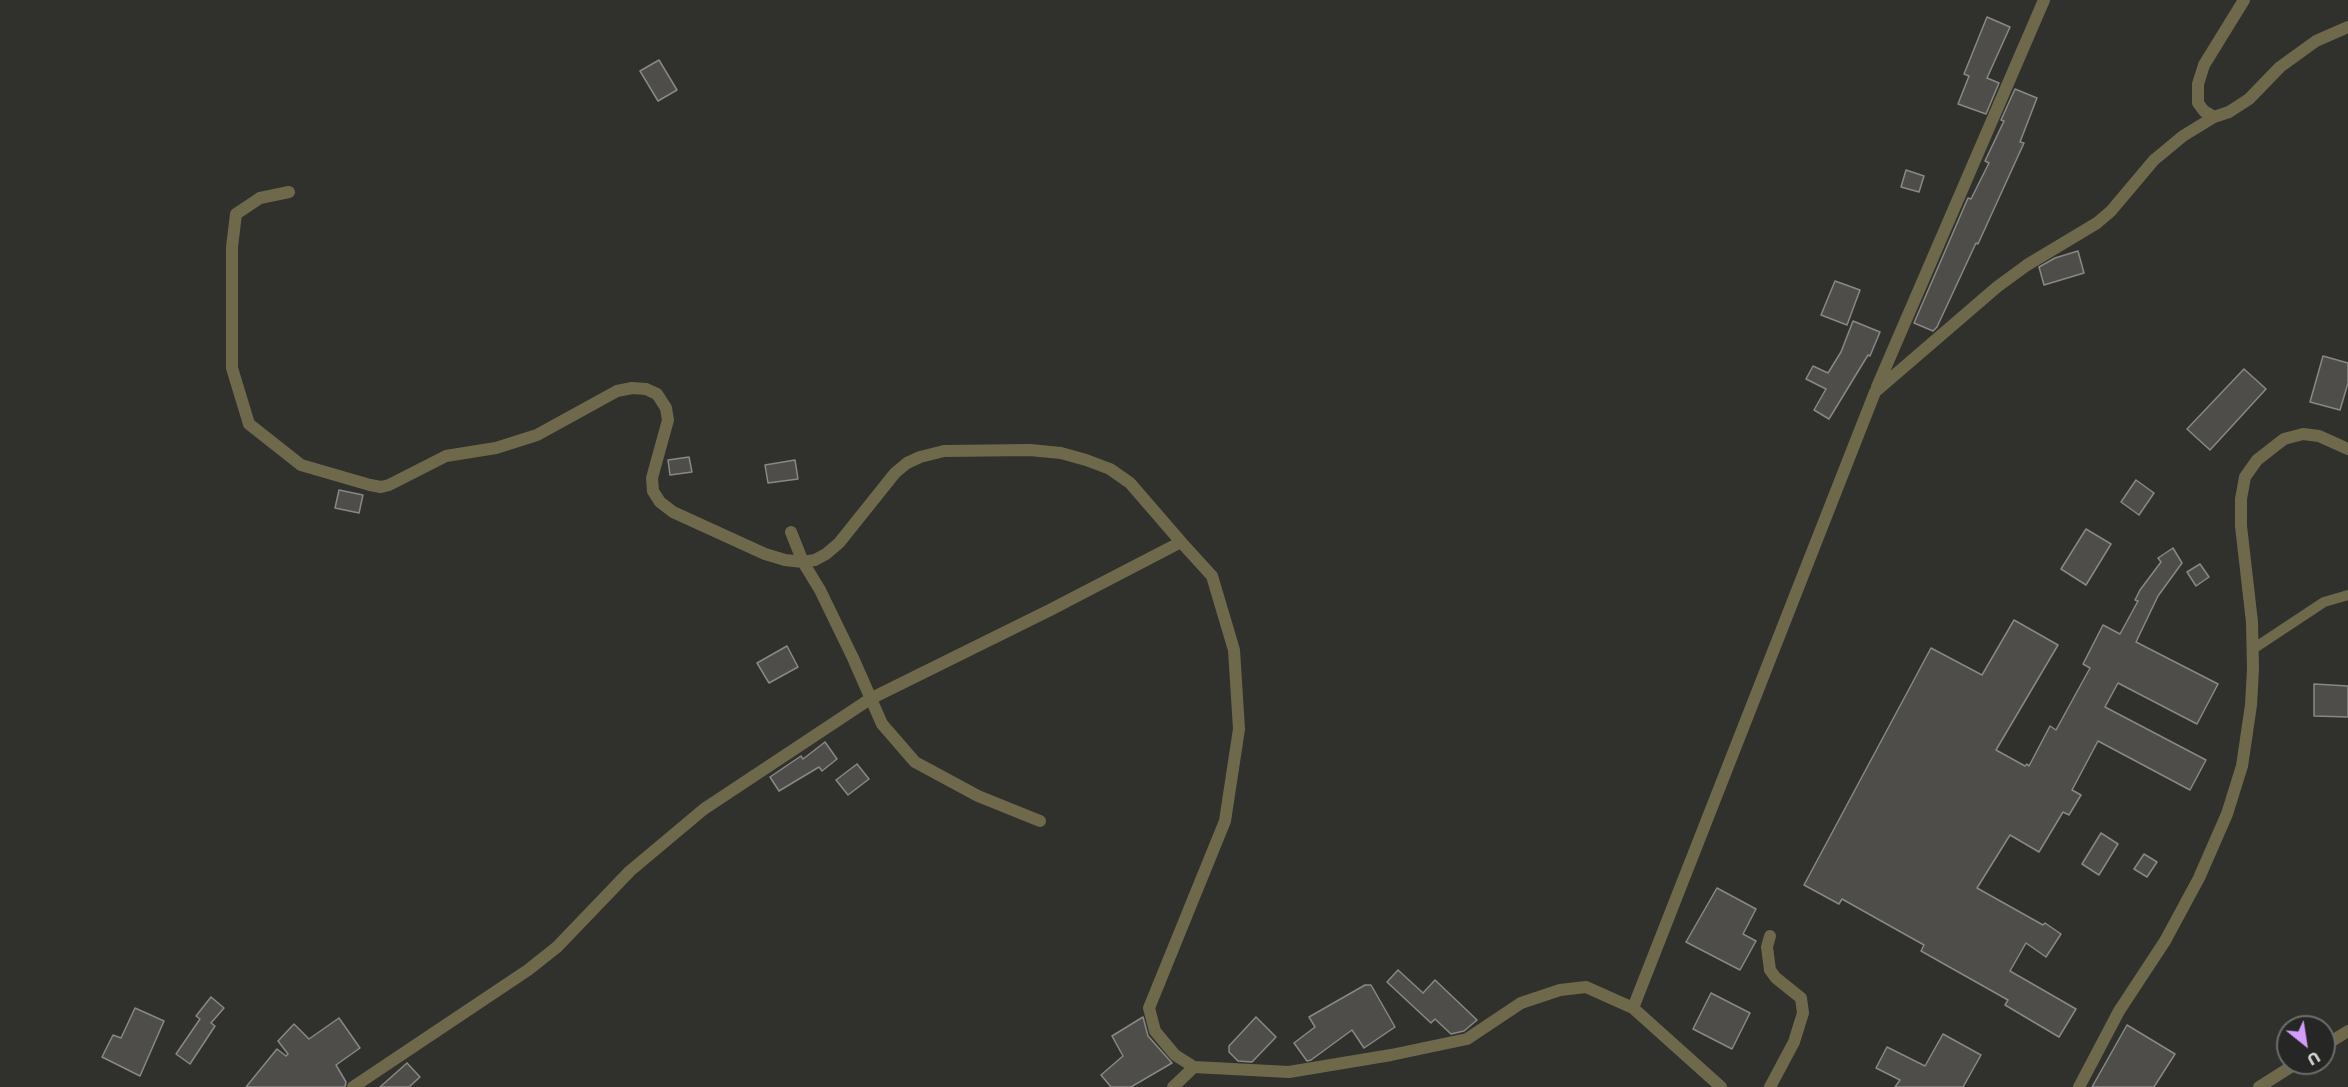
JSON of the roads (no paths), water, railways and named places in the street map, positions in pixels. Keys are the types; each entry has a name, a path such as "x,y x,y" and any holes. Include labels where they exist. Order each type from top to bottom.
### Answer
{"street":[{"path":"1633,1008 1875,392 2044,0"},
{"path":"2214,117 2204,111 2198,103 2198,84 2204,65 2244,0"},
{"path":"1875,392 1997,287 2027,265 2097,223 2111,211 2161,154 2183,136 2249,99 2280,67 2316,41 2348,27"},
{"path":"289,192 260,198 236,214 232,247 232,368 249,424 300,465 381,487 446,456 496,448 537,435 617,391 632,388 646,389 657,394 666,408 669,420 652,478 653,491 660,502 673,512 765,554 803,562 815,560 839,543 884,486 907,463 944,451 1030,450 1061,453 1110,470 1130,483 1212,576 1234,650 1239,729 1225,821 1149,1008 1155,1031 1175,1055 1194,1067 1289,1072 1402,1053 1467,1039 1521,1003 1560,990 1586,987 1633,1008 1721,1087"},
{"path":"2079,1087 2119,1011 2165,941 2199,878 2227,814 2241,766 2250,715 2253,649 2253,622 2243,559 2241,526 2241,499 2245,477 2256,459 2284,439 2303,434 2319,436 2348,449"},
{"path":"791,532 803,562 820,590 882,724 915,762 978,796 1040,821"},
{"path":"353,1087 528,970 557,947 630,871 704,809 870,699 1181,542"},
{"path":"1770,936 1767,947 1770,970 1776,978 1801,998 1803,1012 1794,1042 1770,1087"},
{"path":"1173,1087 1194,1067"},
{"path":"2259,1087 2278,1075"}],"lane":[{"path":"2253,649 2324,602 2348,595"}]}
